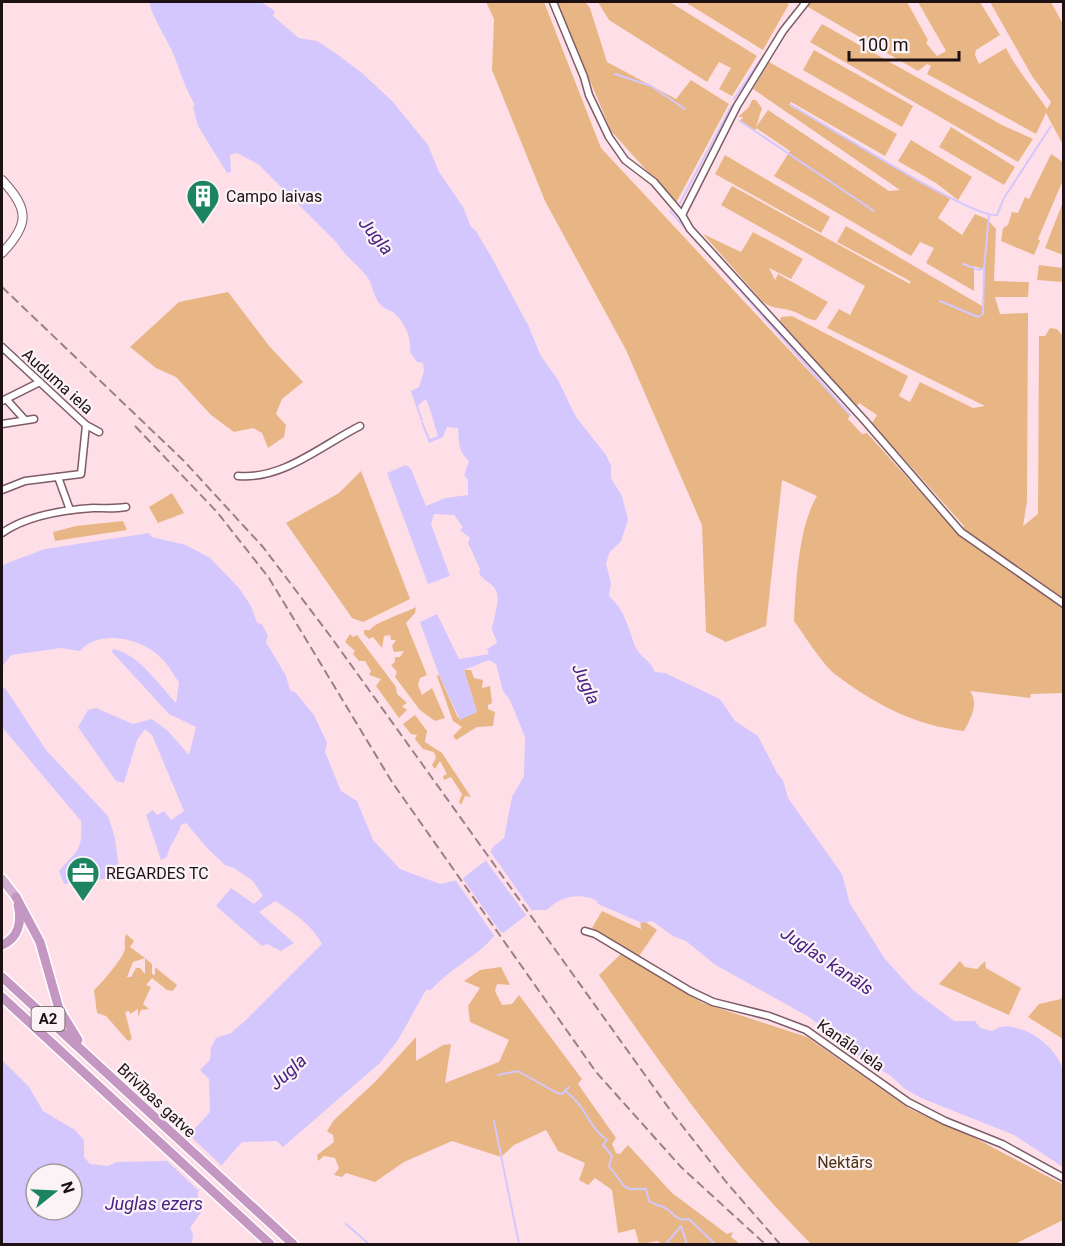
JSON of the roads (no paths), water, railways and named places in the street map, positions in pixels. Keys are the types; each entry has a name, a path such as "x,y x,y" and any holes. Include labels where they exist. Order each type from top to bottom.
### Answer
{"highway":[{"path":"2,945 15,934 20,925 16,897"},
{"path":"16,897 40,942 59,1009 72,1033 95,1060"},
{"name":"Brīvības gatve","path":"2,977 95,1060 293,1245"},
{"name":"Brīvības gatve","path":"2,997 169,1149 270,1245"},
{"path":"2,1004 22,1016"}],"main road":[{"path":"2,879 16,897"}],"street":[{"path":"552,2 584,76 593,105 609,137 625,160 654,182 682,214 690,229 865,421 961,532 1064,604"},
{"path":"682,214 737,106 783,31 806,2"},
{"path":"2,180 20,203 24,214 20,230 2,253"},
{"name":"Auduma iela","path":"2,347 86,425 99,432"},
{"path":"25,420 4,400 40,382"},
{"path":"2,424 34,419"},
{"path":"2,490 25,481 81,474 86,425"},
{"path":"238,476 248,477 291,465 360,426"},
{"path":"57,477 70,510"},
{"path":"3,531 22,522 70,510 126,507"},
{"name":"Kanāla iela","path":"585,931 595,934 690,992 713,1002 769,1016 806,1030 908,1102 945,1121 1002,1144 1064,1178"}],"water":[{"path":"149,2 261,2 275,11 273,16 299,38 317,41 362,73 393,102 428,145 439,172 463,207 471,227 476,231 492,258 528,325 541,356 558,380 576,417 606,455 611,466 611,478 622,496 628,520 621,541 609,553 606,564 611,583 609,596 622,613 637,650 655,672 665,673 720,699 735,721 758,736 783,780 788,798 842,874 850,904 885,959 913,990 954,1021 975,1021 980,1028 992,1031 1000,1027 1014,1027 1042,1041 1054,1053 1063,1072 1063,1167 1014,1135 921,1098 905,1089 891,1076 866,1062 809,1017 714,964 686,941 673,936 652,921 642,923 598,904 596,900 576,896 564,899 547,910 533,910 503,933 500,931 483,948 449,973 431,990 426,990 398,1040 380,1063 283,1147 277,1141 242,1142 198,1192 198,1201 204,1208 190,1228 193,1234 192,1244 2,1244 2,1060 29,1087 43,1111 75,1130 84,1140 84,1157 90,1164 108,1166 117,1162 165,1161 210,1112 209,1079 200,1070 210,1060 211,1047 216,1038 231,1033 246,1020 322,944 295,914 275,901 259,912 294,943 281,951 267,944 262,946 216,906 231,888 254,904 263,896 253,881 234,868 225,865 186,823 181,825 167,857 161,860 146,815 153,810 157,815 164,811 171,820 184,811 152,735 145,729 137,740 124,783 116,781 78,727 88,710 96,708 133,724 152,719 168,731 189,755 196,727 169,714 112,652 113,649 140,664 176,703 179,682 167,664 154,652 122,639 99,640 80,651 61,648 11,655 2,667 2,565 45,549 149,533 152,537 186,545 210,558 239,588 251,606 257,623 262,624 268,636 266,642 286,676 290,690 295,692 314,715 327,743 325,752 341,791 357,801 373,840 400,869 440,884 462,879 485,861 493,847 504,838 512,797 524,776 525,737 510,700 503,691 496,664 489,660 464,670 477,712 460,720 439,675 420,622 437,614 459,659 489,654 487,649 497,643 492,630 498,597 496,590 479,573 480,569 468,543 470,538 460,530 463,527 454,515 434,514 431,524 450,576 428,584 387,473 406,465 411,469 426,506 445,498 468,495 468,480 464,475 469,461 461,450 458,428 447,427 443,437 429,443 421,422 430,439 438,436 428,403 425,399 418,406 423,421 421,421 411,391 419,387 424,371 423,363 417,362 410,352 409,337 402,322 394,313 380,304 368,278 337,243 258,164 237,153 230,155 231,172 227,173 198,126 193,107 195,105"},
{"path":"5,688 46,750 108,816 115,838 119,869 112,878 64,884 59,871 80,845 81,821 2,727 2,689"}],"waterway":[{"path":"734,99 761,59"},
{"path":"615,74 651,86 685,109"},
{"path":"680,203 732,105"},
{"path":"791,105 929,187 982,212 997,215 1004,198 1051,126"},
{"path":"740,121 874,211"},
{"path":"670,211 850,415"},
{"path":"963,264 979,270 984,268 989,216"},
{"path":"940,301 978,317 983,314 984,268"},
{"path":"498,1075 518,1071 562,1094 569,1087"},
{"path":"565,1091 578,1103 595,1129 607,1140 603,1145 612,1156 609,1166 624,1186 630,1189 646,1189 649,1201 667,1209 677,1218 689,1219 715,1244"},
{"path":"494,1121 519,1244"},
{"path":"346,1224 369,1244"},
{"path":"666,1244 681,1226 687,1244"}],"railway":[{"path":"2,287 184,461 263,547 331,637 673,1114 727,1183 780,1244"},
{"path":"135,426 217,512 269,578 392,782 596,1072 681,1167 765,1244"}],"place":[{"name":"Campo laivas","path":"203,225"},
{"name":"REGARDES TC","path":"83,902"}],"water label":[{"name":"Jugla","path":"376,236"},
{"name":"Jugla","path":"586,684"},
{"name":"Juglas kanāls","path":"827,961"},
{"name":"Jugla","path":"288,1072"},
{"name":"Juglas ezers","path":"154,1204"}],"park label":[{"name":"Nektārs","path":"845,1162"}]}
